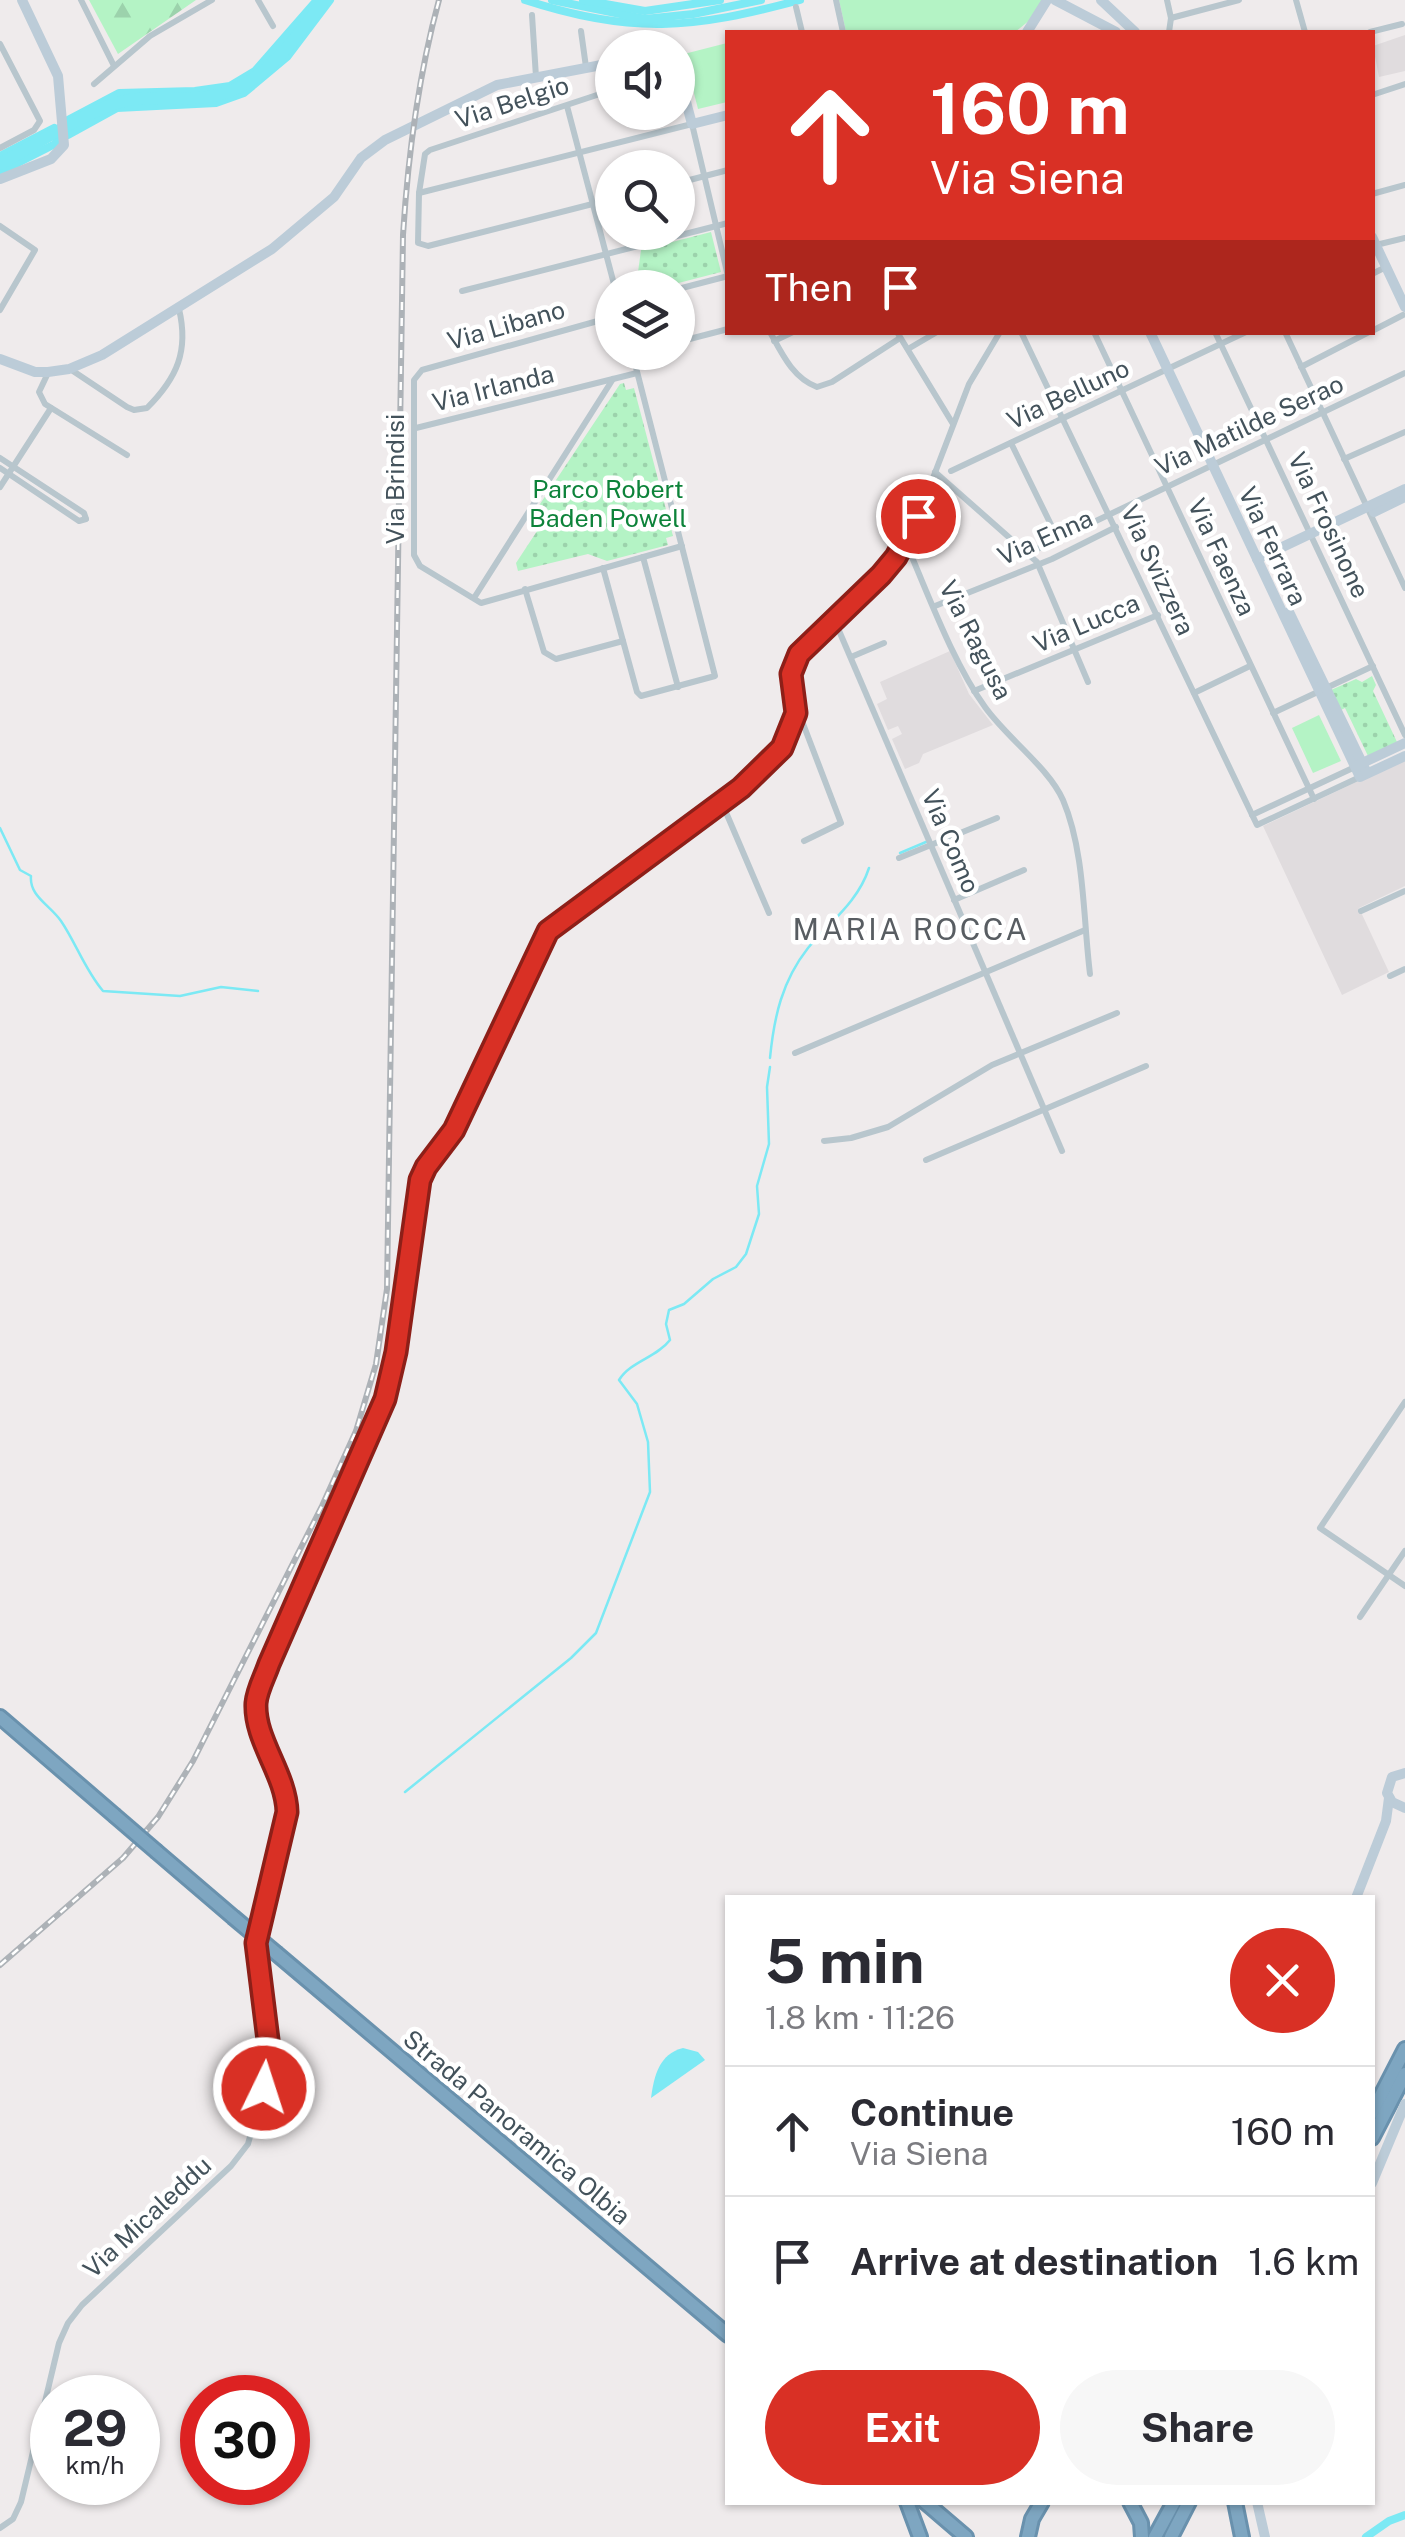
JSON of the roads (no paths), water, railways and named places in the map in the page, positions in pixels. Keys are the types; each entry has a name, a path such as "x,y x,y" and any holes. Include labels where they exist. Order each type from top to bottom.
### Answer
{"highway":[{"name":"Strada Panoramica Olbia","path":"0,1717 725,2331"},
{"path":"1375,2131 1405,2050"},
{"path":"1375,2097 1399,2074"},
{"path":"1375,2109 1399,2074"},
{"path":"908,2505 920,2537"},
{"path":"929,2505 966,2537"},
{"path":"1028,2537 1040,2505"},
{"path":"1132,2505 1141,2524 1142,2537"},
{"path":"1155,2537 1172,2505"},
{"path":"1172,2537 1188,2505"},
{"path":"1236,2505 1242,2537"}],"street":[{"path":"0,179 56,156 64,141 58,76 22,0"},
{"path":"81,0 114,66"},
{"path":"94,84 150,36 212,0"},
{"path":"258,0 273,26"},
{"path":"836,0 842,30"},
{"path":"1028,30 1051,0 1112,30"},
{"path":"1100,0 1133,30"},
{"path":"1167,0 1169,30"},
{"path":"1171,18 1240,0"},
{"path":"1296,0 1304,30"},
{"path":"796,8 802,30"},
{"path":"532,15 536,76"},
{"path":"1375,31 1402,24"},
{"path":"581,31 586,67"},
{"path":"0,44 40,121 34,130 0,148"},
{"path":"0,360 35,372 48,372 69,368 129,341 272,249 334,197 368,152 481,91 595,66"},
{"path":"1375,94 1405,84"},
{"name":"Via Belgio","path":"419,193 425,154 595,96"},
{"path":"566,106 610,270"},
{"path":"695,123 725,116"},
{"path":"593,204 428,246 418,244 416,234 419,193 669,130"},
{"path":"693,130 725,264"},
{"path":"695,178 725,171"},
{"path":"1375,193 1405,185"},
{"path":"462,292 725,224"},
{"path":"0,226 35,250 0,310"},
{"path":"1375,244 1405,238"},
{"path":"1375,246 1402,291 1404,314"},
{"path":"1377,272 1404,314"},
{"path":"695,285 725,277"},
{"path":"69,368 127,407 148,408 183,355 179,309"},
{"path":"1375,330 1404,314"},
{"name":"Via Libano","path":"414,380 422,370 595,322"},
{"path":"695,338 725,330"},
{"path":"772,335 792,370 817,387 832,382 899,335 953,424"},
{"path":"774,340 786,335"},
{"path":"908,349 932,335"},
{"path":"804,841 841,823 802,721 796,717 791,687 795,662 805,646 881,575 904,540 938,474 969,384 998,335"},
{"name":"Via Svizzera","path":"1024,335 1256,825 1314,798"},
{"name":"Via Faenza","path":"1095,335 1314,798"},
{"name":"Via Ferrara","path":"1154,335 1361,770"},
{"name":"Via Frosinone","path":"1217,335 1405,735"},
{"name":"Via Belluno","path":"938,474 1240,335"},
{"path":"1286,335 1405,588"},
{"path":"1301,367 1365,335"},
{"path":"603,568 641,696 715,676 636,370"},
{"path":"48,372 39,392 44,404 127,454"},
{"name":"Via Irlanda","path":"416,428 637,373"},
{"name":"Via Matilde Serao","path":"1110,514 1405,373"},
{"name":"Via Brindisi","path":"414,380 414,556 420,566 478,600"},
{"path":"478,600 614,380"},
{"path":"0,487 51,408"},
{"path":"1344,459 1405,432"},
{"path":"949,439 950,469 956,491"},
{"path":"1011,443 1058,539"},
{"path":"0,458 10,470 79,521 87,519 10,470 0,468"},
{"path":"938,474 950,469"},
{"path":"938,474 1037,562 1088,682"},
{"path":"1369,510 1405,489"},
{"path":"925,502 940,490 956,491"},
{"path":"1261,560 1405,497"},
{"name":"Via Enna","path":"1029,553 1110,514"},
{"name":"Via Enna","path":"934,606 1052,559 1116,527"},
{"name":"Via Ragusa","path":"904,540 974,690 1008,736 1045,772 1063,800 1076,849 1090,974"},
{"path":"478,600 682,546"},
{"path":"643,557 678,687"},
{"path":"526,588 544,652 556,659 623,641"},
{"name":"Via Lucca","path":"974,690 1158,615"},
{"name":"Via Como","path":"834,620 1062,1151"},
{"path":"851,657 884,642"},
{"path":"1194,693 1250,666"},
{"path":"1273,713 1373,666"},
{"name":"Via Micaleddu","path":"0,2528 13,2519 22,2502 68,2322 231,2166 248,2144 269,2058 266,2008 256,1953 287,1812 285,1792 258,1718 258,1695 385,1399 396,1352 420,1180 454,1130 548,931 722,802 782,748 796,717"},
{"path":"1314,798 1405,744"},
{"path":"1252,815 1309,788 1405,756"},
{"path":"722,802 769,913"},
{"path":"899,858 997,818"},
{"path":"954,900 1024,870"},
{"path":"1362,911 1405,891"},
{"path":"795,1053 1085,930"},
{"path":"1390,976 1405,969"},
{"path":"824,1141 851,1138 888,1126 967,1078 1118,1013"},
{"path":"926,1160 1146,1066"},
{"path":"1405,1402 1320,1528 1405,1586"},
{"path":"1360,1617 1405,1551"},
{"path":"1357,1895 1386,1821 1389,1782 1397,1774 1405,1773"},
{"path":"1386,1821 1403,1808 1388,1798"},
{"path":"1375,2177 1405,2104"},
{"path":"1258,2505 1266,2537"}],"water":[{"path":"683,2048 698,2052 705,2060 651,2098 663,2061"}],"waterway":[{"path":"317,0 255,71 230,86 119,93 66,121 68,135 117,108 216,103 244,93 287,57 330,0"},
{"path":"0,164 72,123 117,103 216,96 236,89 270,66 325,0"},
{"path":"525,0 598,19 662,24 727,17 800,0"},
{"path":"552,0 645,19 761,0"},
{"path":"583,0 645,11 720,0"},
{"path":"0,156 54,128 57,143 0,172"},
{"path":"0,828 20,870 31,876 33,889 61,921 103,991 180,996 221,987 258,991"},
{"path":"900,853 926,842"},
{"path":"770,1058 777,1014 792,973 808,948 851,901 869,868"},
{"path":"405,1792 571,1658 596,1633 650,1492 648,1442 637,1404 619,1380 670,1340 666,1324 669,1310 684,1304 713,1279 736,1267 746,1254 759,1214 757,1186 769,1144 770,1067"},
{"path":"1366,2537 1405,2515"}],"railway":[{"path":"0,1965 123,1858 158,1817 193,1761 322,1506 356,1431 376,1364 387,1289 403,235 415,116 439,0"}],"district":[{"name":"MARIA ROCCA","path":"911,929"}],"park label":[{"name":"Parco Robert Baden Powell","path":"608,504"}]}
